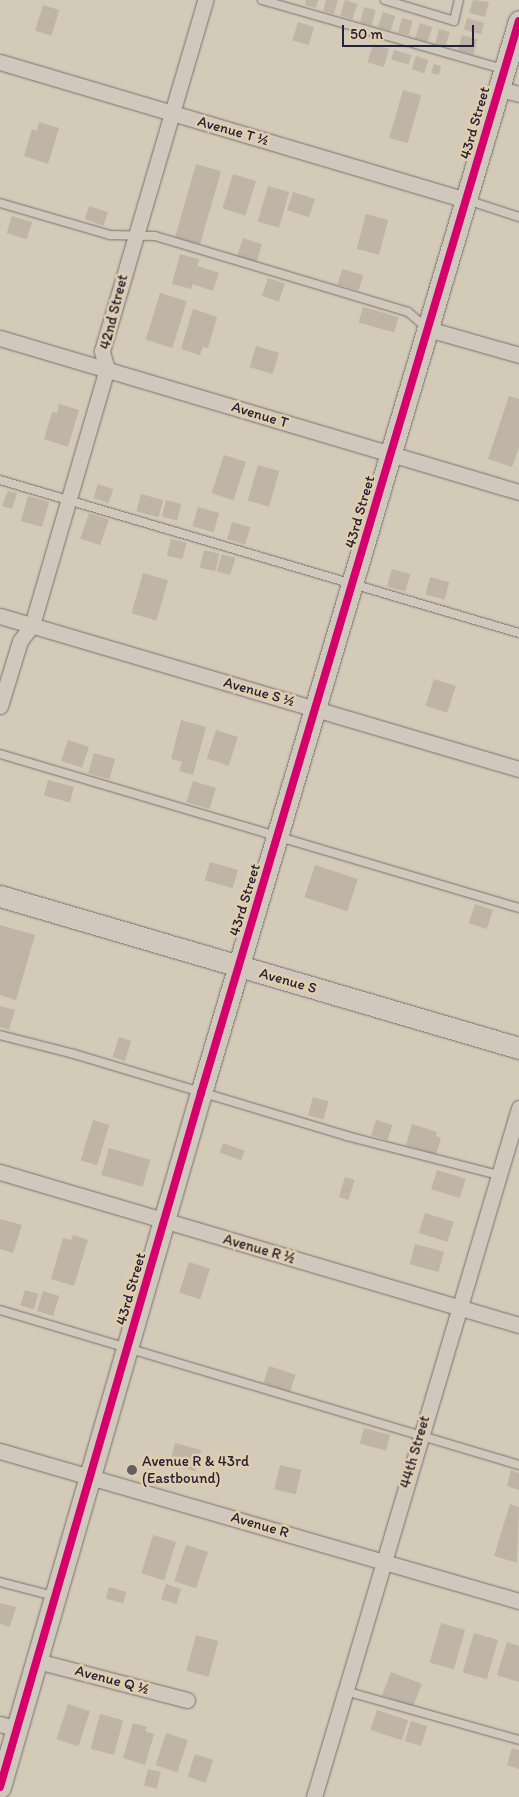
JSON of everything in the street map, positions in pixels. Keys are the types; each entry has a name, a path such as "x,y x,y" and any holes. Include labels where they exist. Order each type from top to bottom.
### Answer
{"street":[{"name":"42nd Street","path":"0,706 20,641 32,625 69,500 107,369 102,351 134,235 205,0"},
{"name":"43rd Street","path":"0,1788 8,1727 37,1661 201,1094 428,329 467,200 508,84 519,22"},
{"name":"Avenue T ½","path":"0,62 467,200"},
{"path":"428,329 519,355"},
{"name":"Avenue T","path":"0,338 519,492"},
{"name":"Avenue S ½","path":"0,616 519,768"},
{"name":"Avenue S","path":"0,896 519,1048"},
{"name":"44th Street","path":"314,1797 420,1435 519,1111"},
{"name":"Avenue R ½","path":"0,1172 519,1325"},
{"name":"Avenue R","path":"0,1451 519,1602"},
{"name":"Avenue Q ½","path":"37,1661 187,1700"}],"lane":[{"path":"262,0 508,84"},
{"path":"385,0 454,21 459,0"},
{"path":"467,200 519,217"},
{"path":"0,203 110,235 155,236 408,312 428,329"},
{"path":"0,480 519,633"},
{"path":"0,754 519,908"},
{"path":"0,1034 74,1054 201,1094 347,1136 499,1175"},
{"path":"0,1310 519,1465"},
{"path":"0,1582 56,1596"},
{"path":"345,1691 519,1740"}],"building":[{"path":"306,0 318,0 316,8 305,5"},
{"path":"326,0 338,0 334,14 323,11"},
{"path":"345,0 357,4 352,19 340,15"},
{"path":"473,0 489,2 485,17 469,13"},
{"path":"43,5 59,10 51,36 35,31"},
{"path":"364,7 376,10 372,25 360,23"},
{"path":"383,12 395,16 390,31 378,27"},
{"path":"402,18 413,21 409,35 398,32"},
{"path":"467,18 484,23 481,34 464,30"},
{"path":"298,22 314,27 309,45 292,40"},
{"path":"420,23 432,27 427,42 415,38"},
{"path":"439,29 450,32 445,47 435,44"},
{"path":"462,35 477,39 473,55 458,50"},
{"path":"373,44 389,49 384,67 367,62"},
{"path":"394,50 411,55 409,65 391,60"},
{"path":"416,56 428,60 424,73 412,69"},
{"path":"434,64 441,66 439,75 431,73"},
{"path":"403,90 421,95 407,143 389,138"},
{"path":"39,122 59,128 48,164 24,156 32,129 37,131"},
{"path":"196,164 221,171 200,244 175,237"},
{"path":"233,174 256,181 245,215 222,208"},
{"path":"268,186 289,192 279,228 258,222"},
{"path":"293,192 315,199 309,217 287,210"},
{"path":"89,206 108,212 104,225 85,219"},
{"path":"366,214 388,220 379,255 357,249"},
{"path":"12,216 32,222 27,239 7,233"},
{"path":"243,238 262,244 256,262 237,256"},
{"path":"180,254 199,259 191,289 172,284"},
{"path":"198,266 219,273 213,291 192,284"},
{"path":"342,269 363,275 359,290 338,284"},
{"path":"268,278 285,284 279,302 262,296"},
{"path":"160,293 187,301 172,348 146,340"},
{"path":"363,307 399,317 394,333 359,322"},
{"path":"193,309 217,317 208,348 203,347 200,355 181,349"},
{"path":"256,346 279,353 273,374 250,367"},
{"path":"509,396 519,399 519,447 512,467 488,459"},
{"path":"59,404 79,410 68,447 44,439 52,412 57,413"},
{"path":"224,455 246,462 234,500 212,493"},
{"path":"258,465 279,471 269,507 248,501"},
{"path":"98,484 113,489 109,503 93,498"},
{"path":"8,491 17,493 12,509 2,506"},
{"path":"141,494 163,500 159,517 136,511"},
{"path":"28,496 49,502 42,527 21,521"},
{"path":"166,500 181,504 177,521 162,516"},
{"path":"198,507 219,513 214,532 192,526"},
{"path":"89,513 109,520 100,545 80,539"},
{"path":"232,522 250,527 245,545 227,539"},
{"path":"171,539 187,543 182,559 167,555"},
{"path":"204,550 220,554 215,571 200,567"},
{"path":"222,554 235,558 230,575 217,571"},
{"path":"392,569 410,574 405,592 387,586"},
{"path":"143,573 168,580 156,621 131,613"},
{"path":"430,577 449,582 445,600 425,594"},
{"path":"434,679 456,686 447,713 425,706"},
{"path":"181,720 206,727 193,775 179,771 182,762 171,759"},
{"path":"216,730 238,737 229,766 207,759"},
{"path":"68,740 89,747 82,768 61,761"},
{"path":"94,753 115,759 109,779 88,773"},
{"path":"48,780 74,787 70,802 44,795"},
{"path":"193,781 216,788 210,809 187,802"},
{"path":"210,862 238,870 233,888 205,880"},
{"path":"315,865 358,879 347,911 304,897"},
{"path":"475,904 493,910 487,929 469,923"},
{"path":"0,925 35,935 16,1000 0,995"},
{"path":"0,1006 15,1010 9,1030 0,1027"},
{"path":"119,1037 131,1041 125,1061 113,1057"},
{"path":"313,1097 328,1101 324,1119 308,1115"},
{"path":"93,1120 109,1125 97,1165 81,1160"},
{"path":"376,1120 392,1125 388,1140 371,1135"},
{"path":"412,1124 437,1132 436,1136 441,1138 436,1155 406,1145"},
{"path":"223,1143 245,1151 241,1160 220,1152"},
{"path":"109,1148 150,1160 143,1187 101,1175"},
{"path":"437,1170 466,1179 460,1198 431,1189"},
{"path":"345,1177 355,1180 348,1200 339,1197"},
{"path":"425,1213 454,1222 448,1242 419,1233"},
{"path":"0,1219 22,1225 13,1253 0,1249"},
{"path":"73,1235 88,1240 74,1286 51,1279 63,1238 71,1240"},
{"path":"415,1244 444,1252 439,1272 410,1264"},
{"path":"189,1262 210,1269 200,1299 179,1292"},
{"path":"25,1290 38,1294 34,1309 20,1305"},
{"path":"43,1291 59,1296 53,1316 37,1311"},
{"path":"269,1366 296,1375 290,1392 263,1383"},
{"path":"364,1428 390,1435 386,1450 360,1443"},
{"path":"175,1443 201,1450 195,1471 169,1464"},
{"path":"280,1465 301,1470 296,1494 274,1489"},
{"path":"511,1470 519,1473 519,1490 507,1486"},
{"path":"510,1504 519,1507 517,1563 494,1556"},
{"path":"153,1535 176,1542 164,1580 141,1573"},
{"path":"186,1545 208,1552 196,1588 174,1581"},
{"path":"166,1584 181,1589 176,1604 161,1599"},
{"path":"109,1587 126,1592 123,1603 106,1599"},
{"path":"0,1603 16,1607 10,1627 0,1624"},
{"path":"441,1623 465,1630 454,1669 430,1662"},
{"path":"474,1633 498,1640 487,1679 463,1672"},
{"path":"196,1635 218,1641 209,1677 186,1671"},
{"path":"507,1642 519,1646 519,1682 497,1675"},
{"path":"391,1672 422,1684 413,1707 382,1695"},
{"path":"68,1704 90,1711 78,1746 57,1739"},
{"path":"377,1710 408,1720 402,1740 371,1730"},
{"path":"100,1714 123,1720 114,1755 91,1749"},
{"path":"411,1721 427,1726 421,1746 405,1741"},
{"path":"133,1723 147,1727 145,1731 154,1734 145,1765 123,1758"},
{"path":"166,1733 188,1740 177,1772 155,1765"},
{"path":"512,1748 519,1750 519,1769 507,1765"},
{"path":"195,1754 213,1760 206,1783 188,1777"},
{"path":"148,1769 161,1772 157,1788 144,1786"}],"cycle path":[{"path":"0,1787 201,1093 519,21"}],"place":[{"name":"Avenue R & 43rd (Eastbound)","path":"132,1470"}]}
